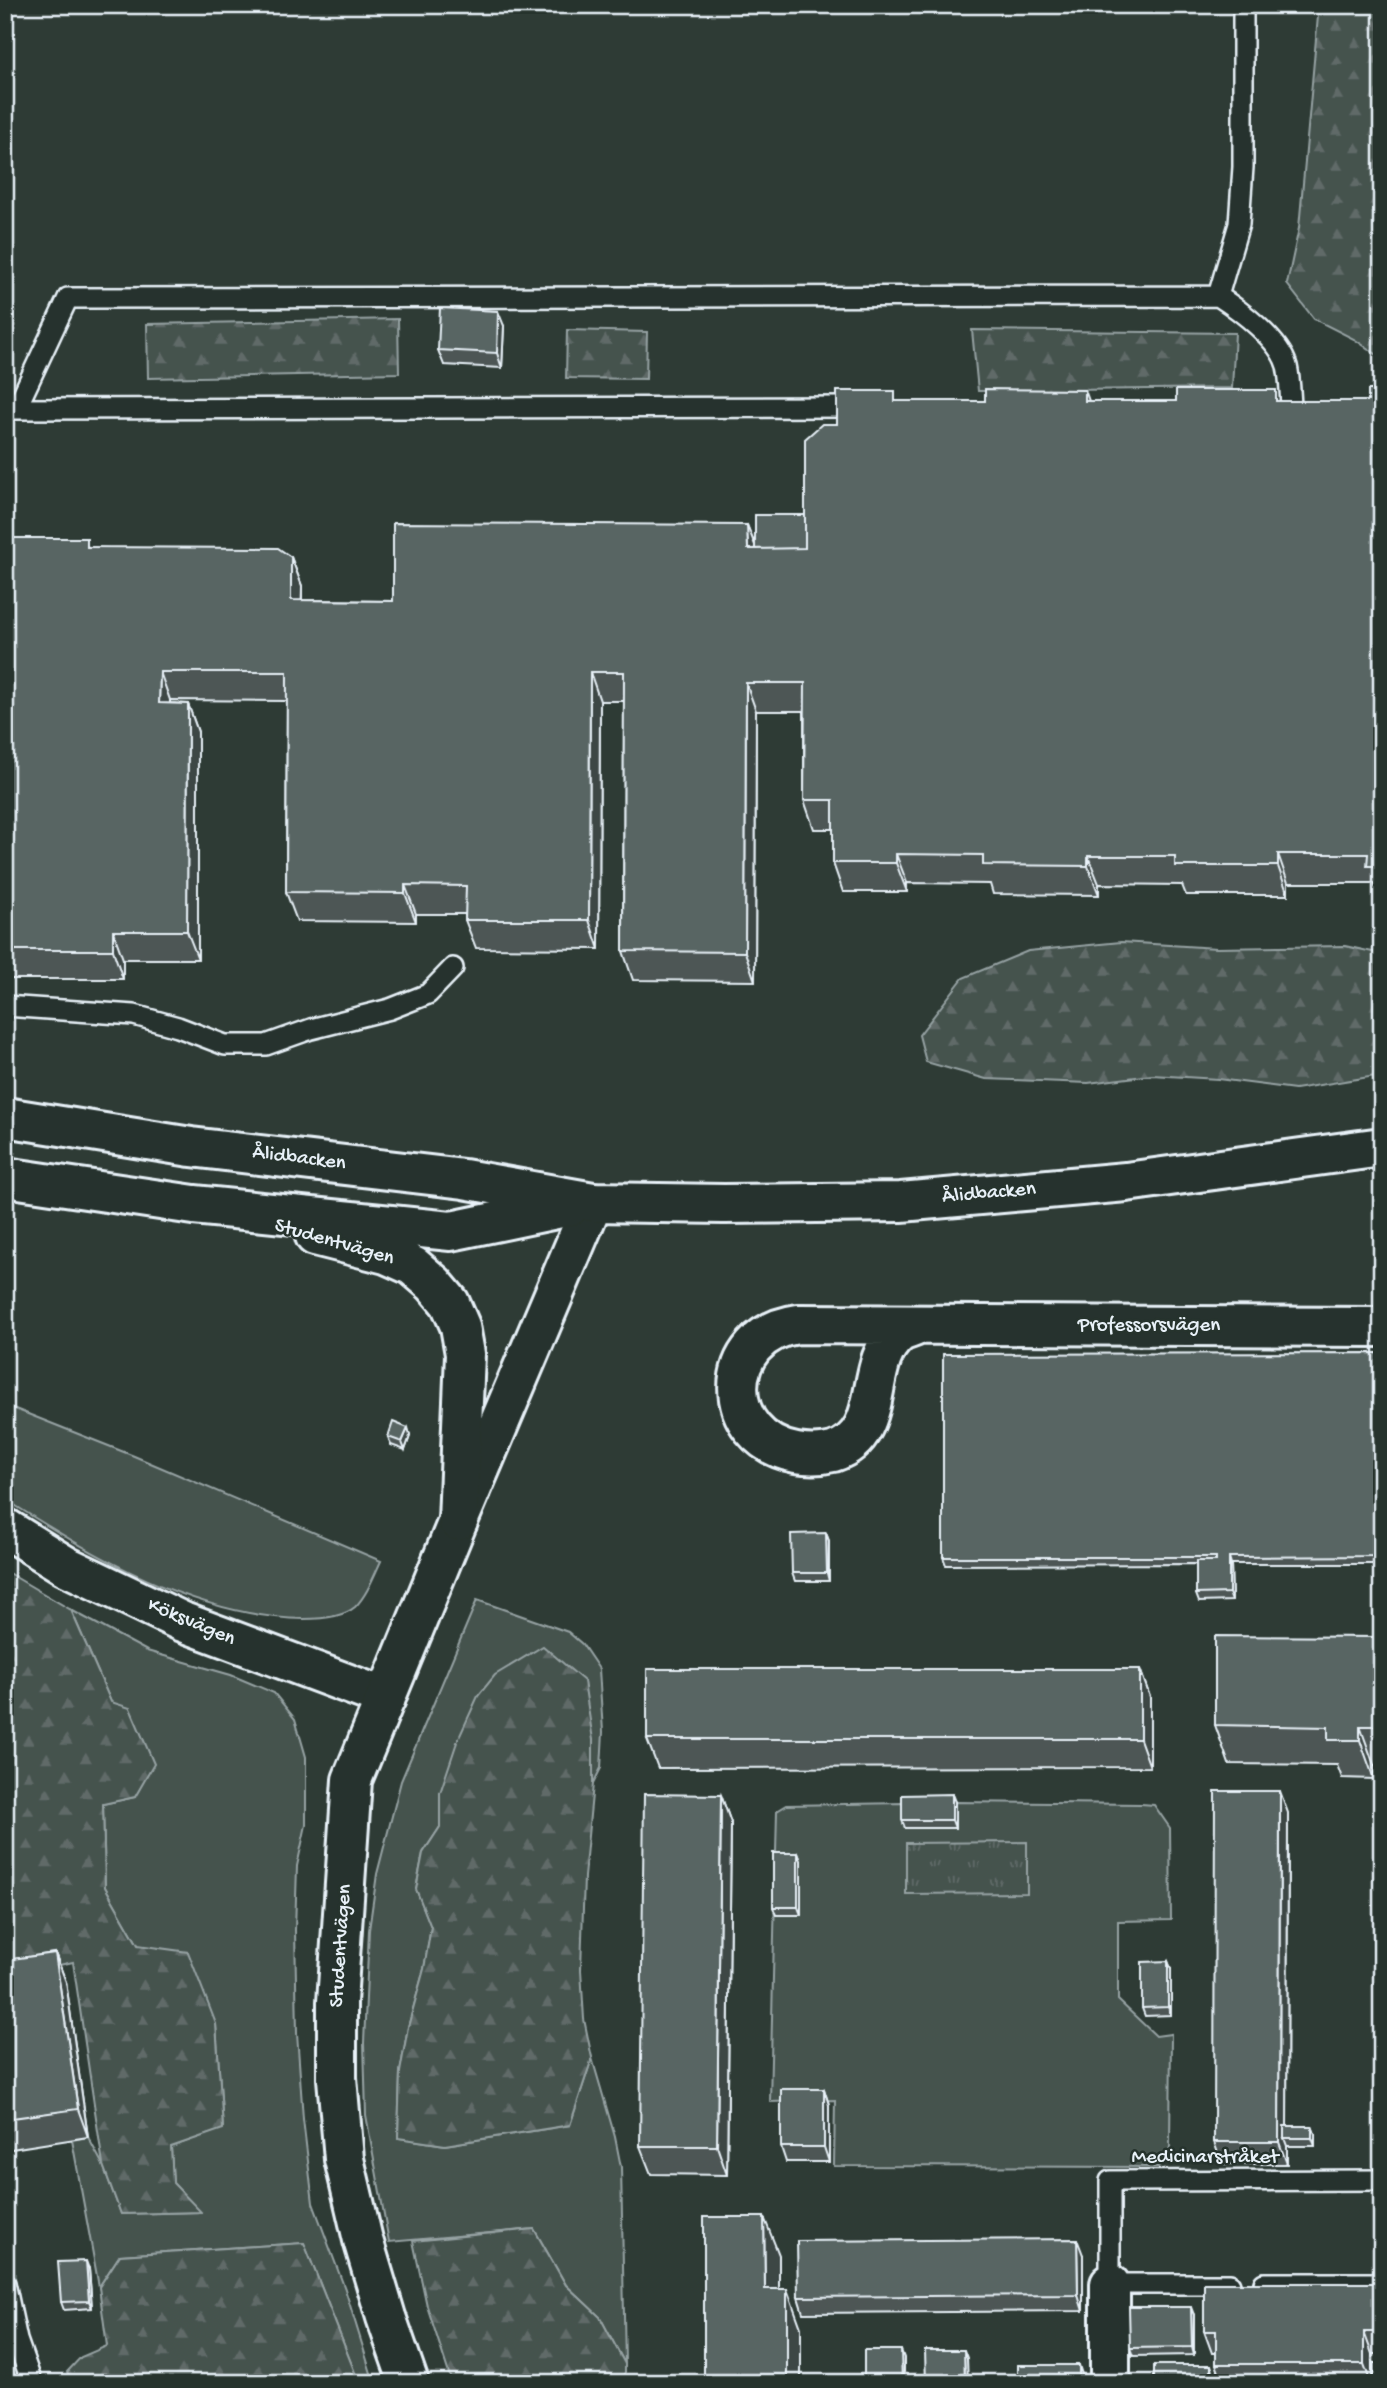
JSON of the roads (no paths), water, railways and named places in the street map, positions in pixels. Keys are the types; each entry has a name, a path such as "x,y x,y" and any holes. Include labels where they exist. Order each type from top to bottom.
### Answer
{"street":[{"name":"Ålidbacken","path":"5,1117 191,1147 464,1179 593,1202 901,1202 1126,1182 1382,1147"},
{"name":"Ålidbacken","path":"5,1177 194,1205 451,1231 593,1202"},
{"name":"Studentvägen","path":"410,2383 386,2317 344,2159 337,2078 337,2002 352,1780 593,1202"},
{"name":"Studentvägen","path":"194,1205 386,1254 413,1266 434,1284 450,1303 460,1326 465,1354 458,1521"},
{"name":"Professorsvägen","path":"916,1326 899,1333 887,1345 867,1420 848,1444 818,1455 786,1451 762,1440 746,1419 738,1390 738,1374 751,1347 773,1331 798,1324 1382,1327"},
{"name":"Köksvägen","path":"5,1528 66,1566 183,1622 386,1698"},
{"path":"1110,2284 1110,2383"}],"lane":[{"path":"1218,296 1239,224 1243,167 1243,5"},
{"path":"883,407 11,409 68,298 1218,296 1243,312 1271,341 1287,365 1291,405"},
{"path":"5,1006 134,1015 178,1027 225,1045 267,1045 311,1029 390,1009 428,994 453,968"},
{"name":"Medicinarstråket","path":"1110,2284 1110,2181 1382,2180"},
{"path":"5,2283 17,2340 32,2383"},
{"path":"1110,2284 1382,2283"}]}
